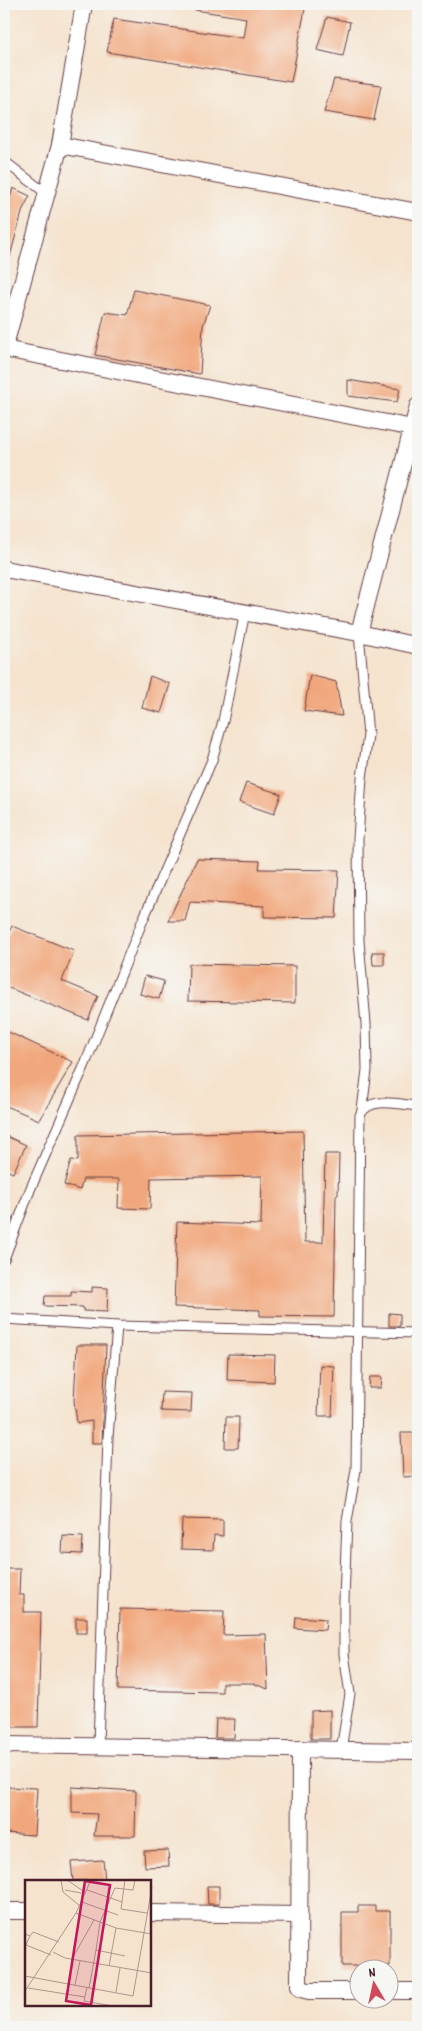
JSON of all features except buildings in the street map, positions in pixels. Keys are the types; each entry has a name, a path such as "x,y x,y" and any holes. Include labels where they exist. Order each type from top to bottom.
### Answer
{"street":[{"path":"84,4 60,145 4,349 416,429"},
{"path":"60,145 418,212"},
{"path":"359,633 416,429 418,406"},
{"path":"4,569 359,633 418,646"},
{"path":"4,1745 418,1751"},
{"path":"300,1749 300,1988 350,1991"},
{"path":"4,1911 25,1912"},
{"path":"151,1913 299,1915"},
{"path":"400,1991 418,1991"}],"lane":[{"path":"4,161 46,194"},
{"path":"4,1258 30,1190 86,1062 153,895 212,760 245,612"},
{"path":"341,1750 350,1694 344,1654 344,1600 348,1521 356,1470 359,1126 366,1070 366,1034 359,941 358,839 362,778 368,735 359,633"},
{"path":"362,1110 371,1104 377,1103 418,1106"},
{"path":"4,1319 117,1326 418,1333"},
{"path":"98,1746 108,1437 117,1326"}]}
